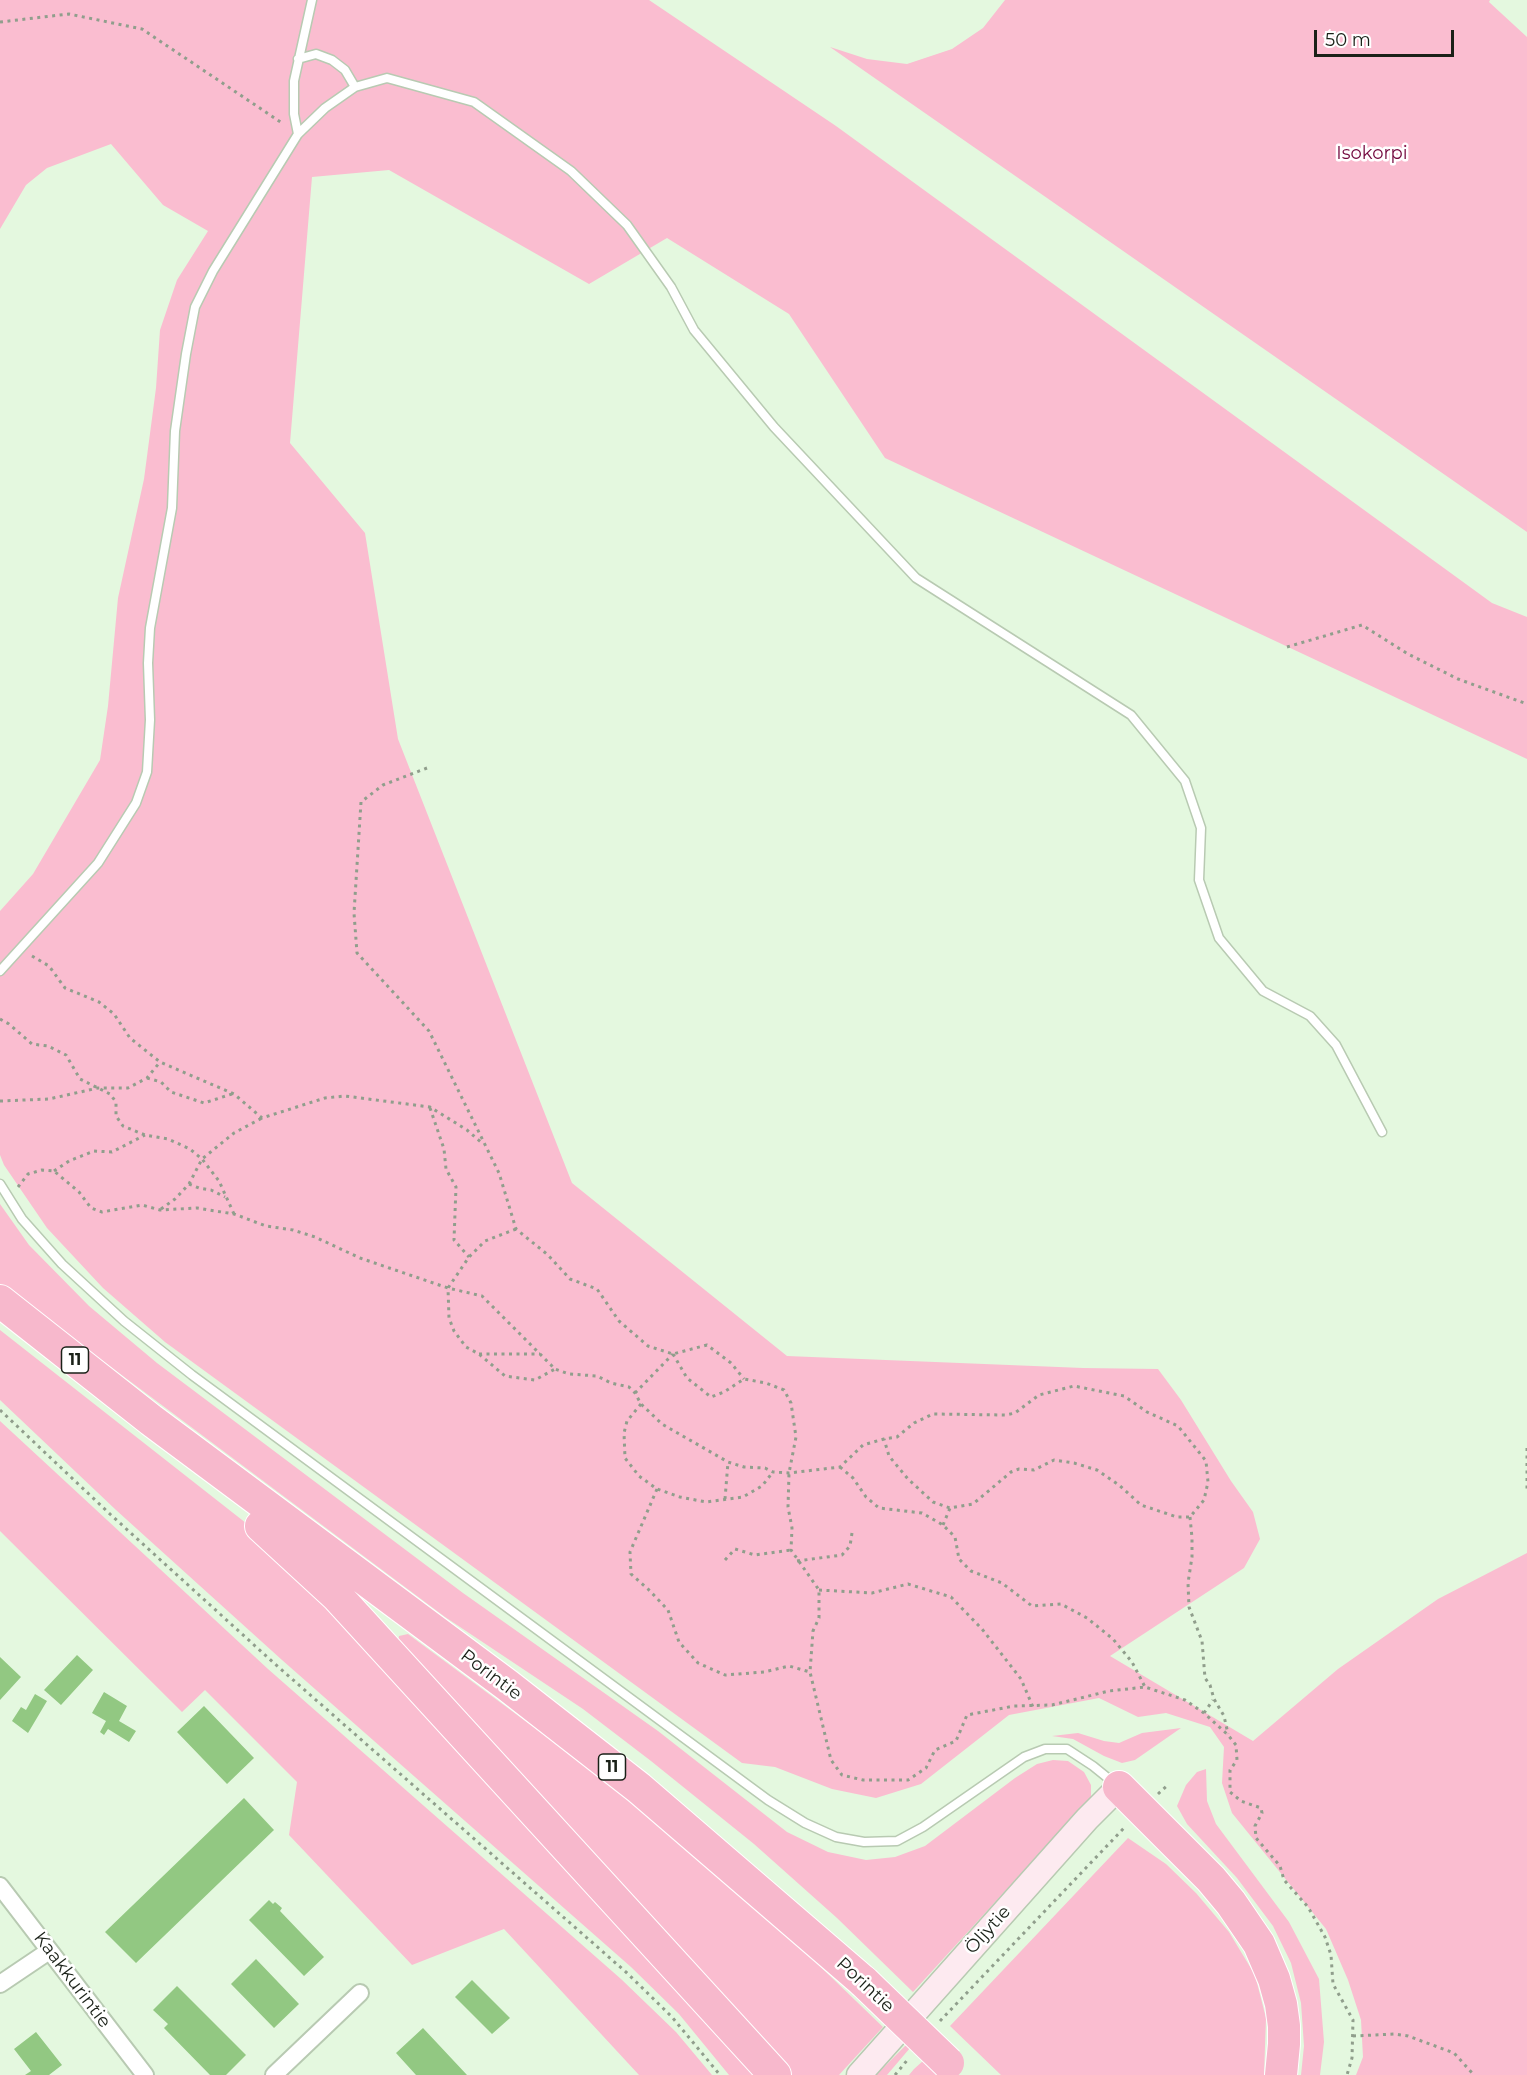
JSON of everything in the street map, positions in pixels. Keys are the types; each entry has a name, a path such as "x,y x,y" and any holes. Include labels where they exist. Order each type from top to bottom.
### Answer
{"highway":[{"name":"Porintie","path":"0,1301 151,1420 507,1685 639,1788 864,1982 954,2069"},
{"path":"151,1420 188,1464 277,1540 337,1596 775,2075"},
{"path":"1119,1787 1211,1879 1231,1903 1259,1944 1274,1980 1282,2015 1284,2044 1281,2075"}],"main road":[{"name":"Öljytie","path":"859,2075 1087,1819 1119,1787"}],"street":[{"name":"Kaakkurintie","path":"0,1886 144,2075"},
{"path":"0,1984 49,1951"},
{"path":"274,2075 360,1993"}],"lane":[{"path":"298,134 294,114 294,81 312,0"},
{"path":"298,59 316,54 332,60 345,70 355,87"},
{"path":"0,971 98,863 136,803 147,772 150,720 148,663 150,628 172,508 175,431 195,306 213,271 298,134 325,108 355,87 387,78 474,102 571,171 627,225 671,287 694,330 774,427 916,578 1131,715 1185,781 1201,828 1199,880 1219,938 1263,990 1310,1016 1336,1045 1382,1132"},
{"path":"0,1184 22,1219 62,1264 124,1321 192,1375 768,1800 805,1823 836,1837 864,1842 897,1840 923,1827 1024,1757 1045,1749 1067,1749 1119,1787"}],"path":[{"path":"0,22 69,14 142,29 298,134"},
{"path":"1287,647 1362,625 1408,654 1458,679 1527,704"},
{"path":"427,768 383,785 360,802 354,913 357,954 429,1031 499,1173 516,1229 548,1255 570,1279 597,1289 619,1321 648,1346 673,1354 687,1377 711,1397 724,1392 744,1379"},
{"path":"21,948 49,966 65,988 99,1002 114,1014 130,1038 160,1062 234,1094 262,1118"},
{"path":"0,1019 9,1023 32,1044 48,1046 66,1055 80,1079 110,1094 116,1102 116,1116 123,1126 145,1135 168,1139 190,1149 202,1159 219,1181 234,1214"},
{"path":"0,1101 49,1099 99,1088 128,1088 147,1078 160,1062"},
{"path":"147,1078 161,1082 171,1092 204,1103 234,1094"},
{"path":"160,1210 189,1184 202,1159 234,1133 262,1118 325,1098 345,1096 429,1107 467,1130 486,1146"},
{"path":"429,1107 444,1149 446,1169 456,1187 454,1240 469,1257"},
{"path":"54,1171 69,1161 94,1151 112,1152 145,1135"},
{"path":"9,1198 28,1174 42,1170 54,1171 79,1192 91,1208 102,1212 142,1205 160,1210 197,1208 234,1214 266,1226 293,1230 315,1237 360,1258 448,1288 482,1296 555,1369 569,1374 597,1376 611,1383 629,1387 641,1404 662,1424 728,1462 744,1467 789,1473 840,1467 863,1445 884,1439 897,1437 914,1423 933,1414 1015,1413 1039,1395 1074,1386 1124,1396 1147,1412 1178,1426 1206,1461 1208,1482 1204,1500 1190,1516 1177,1517 1141,1505 1098,1470 1074,1462 1054,1460 1034,1470 1019,1469 1011,1472 973,1504 950,1508 933,1502 908,1479 889,1456 884,1439"},
{"path":"189,1184 211,1190 227,1198"},
{"path":"516,1229 485,1241 469,1257 448,1288 449,1318 454,1331 466,1347 479,1354 506,1376 535,1380 555,1369"},
{"path":"635,1393 673,1354 707,1345 731,1363 744,1379 766,1383 784,1390 791,1403 796,1437 789,1473 788,1507 792,1528 791,1550 819,1590 819,1618 813,1631 810,1672 831,1760 842,1775 863,1780 908,1780 926,1768 935,1750 956,1741 967,1715 1014,1706 1033,1707 1076,1700 1109,1691 1146,1687 1185,1700 1204,1713 1228,1735 1236,1745 1236,1760 1230,1770 1230,1792 1241,1801 1261,1808 1262,1813 1255,1826 1256,1838 1280,1866 1284,1880 1308,1907 1325,1937 1331,1955 1333,1984 1353,2020 1352,2058 1347,2075"},
{"path":"479,1354 542,1354"},
{"path":"641,1404 627,1420 624,1433 625,1458 639,1476 657,1488 680,1497 706,1502 743,1497 762,1486 773,1472"},
{"path":"0,1410 111,1515 267,1656 627,1973 672,2017 720,2075"},
{"path":"1527,1448 1527,1492"},
{"path":"725,1499 728,1462"},
{"path":"840,1467 853,1478 866,1497 879,1508 922,1513 943,1525 955,1537 959,1559 971,1571 1002,1583 1032,1606 1061,1604 1087,1618 1113,1639 1132,1662 1146,1687"},
{"path":"657,1488 630,1551 631,1574 668,1610 679,1642 698,1663 725,1675 764,1672 789,1666 810,1672"},
{"path":"943,1525 950,1508"},
{"path":"1190,1516 1192,1557 1188,1582 1189,1607 1202,1641 1205,1678 1224,1716 1228,1735"},
{"path":"797,1561 842,1555 850,1546 852,1533"},
{"path":"725,1560 735,1550 755,1555 791,1550"},
{"path":"819,1590 872,1593 908,1584 951,1597 982,1629 1021,1678 1033,1707"},
{"path":"1204,1713 1214,1699"},
{"path":"934,2028 1113,1838 1169,1784"},
{"path":"1353,2036 1395,2034 1408,2036 1454,2053 1474,2075"},
{"path":"895,2075 914,2052"}],"green space":[{"path":"0,0 649,0 836,126 1492,603 1527,617 1527,759 885,458 789,314 667,238 589,284 389,170 312,177 290,443 365,533 398,739 572,1183 787,1356 1158,1369 1181,1400 1253,1512 1260,1539 1244,1568 1110,1656 1253,1741 1338,1669 1438,1599 1527,1553 1527,2075 1356,2075 1363,2057 1361,2020 1348,1980 1326,1929 1232,1813 1222,1783 1224,1747 1210,1727 1166,1713 1138,1717 1099,1698 1009,1715 921,1784 876,1798 832,1789 775,1767 742,1763 165,1342 103,1288 47,1228 4,1165 0,1155 0,911 33,874 100,760 108,706 118,598 144,479 156,388 160,330 177,280 208,231 163,205 111,144 47,168 26,185 0,229"},
{"name":"Isokorpi","path":"1005,0 1490,0 1489,2 1527,37 1527,532 830,47 867,59 907,64 952,49 983,28"},
{"path":"0,1204 29,1245 89,1306 157,1363 463,1593 658,1731 787,1832 828,1852 866,1860 895,1857 925,1846 1015,1778 1037,1764 1053,1760 1068,1761 1084,1772 1091,1785 1091,1797 913,1992 837,1918 754,1844 651,1761 583,1709 445,1617 0,1284"},
{"path":"0,1330 251,1527 763,2075 729,2075 679,2014 631,1967 282,1660 116,1510 0,1400"},
{"path":"0,1421 268,1669 621,1979 676,2032 712,2075 639,2075 504,1929 412,1965 289,1835 297,1782 205,1690 182,1712 0,1531"},
{"path":"408,1634 609,1783 747,1896 883,2027 839,2075 785,2075 398,1642 399,1636"},
{"path":"1181,1728 1135,1760 1122,1763 1073,1739 1052,1736 1078,1733 1119,1743 1142,1733"},
{"path":"1206,1769 1207,1801 1216,1824 1289,1922 1319,1979 1324,2042 1320,2075 1301,2075 1304,2046 1301,2003 1291,1963 1273,1926 1237,1878 1187,1824 1177,1806 1186,1785 1197,1772"},
{"path":"1128,1838 1166,1864 1196,1893 1229,1932 1255,1975 1266,2018 1264,2075 1001,2075 950,2026"},
{"path":"906,2045 910,2048 887,2075 876,2075"},
{"path":"924,2060 939,2075 909,2075 914,2069"}],"building":[{"path":"77,1655 93,1670 61,1705 44,1690"},
{"path":"0,1657 21,1677 0,1700"},
{"path":"104,1692 127,1706 119,1721 136,1731 129,1742 108,1729 104,1735 100,1732 106,1721 92,1713"},
{"path":"35,1694 47,1701 28,1733 12,1721 21,1707 26,1710"},
{"path":"204,1706 254,1758 227,1784 177,1732"},
{"path":"244,1798 274,1830 136,1963 105,1932"},
{"path":"269,1900 282,1908 280,1911 324,1957 304,1976 249,1920"},
{"path":"256,1959 299,2004 274,2028 231,1984"},
{"path":"472,1980 510,2018 492,2034 455,1997"},
{"path":"177,1986 246,2055 226,2075 210,2075 164,2028 168,2024 153,2010"},
{"path":"423,2028 467,2075 416,2075 396,2053"},
{"path":"36,2032 62,2065 49,2075 25,2075 31,2071 14,2049"}]}
